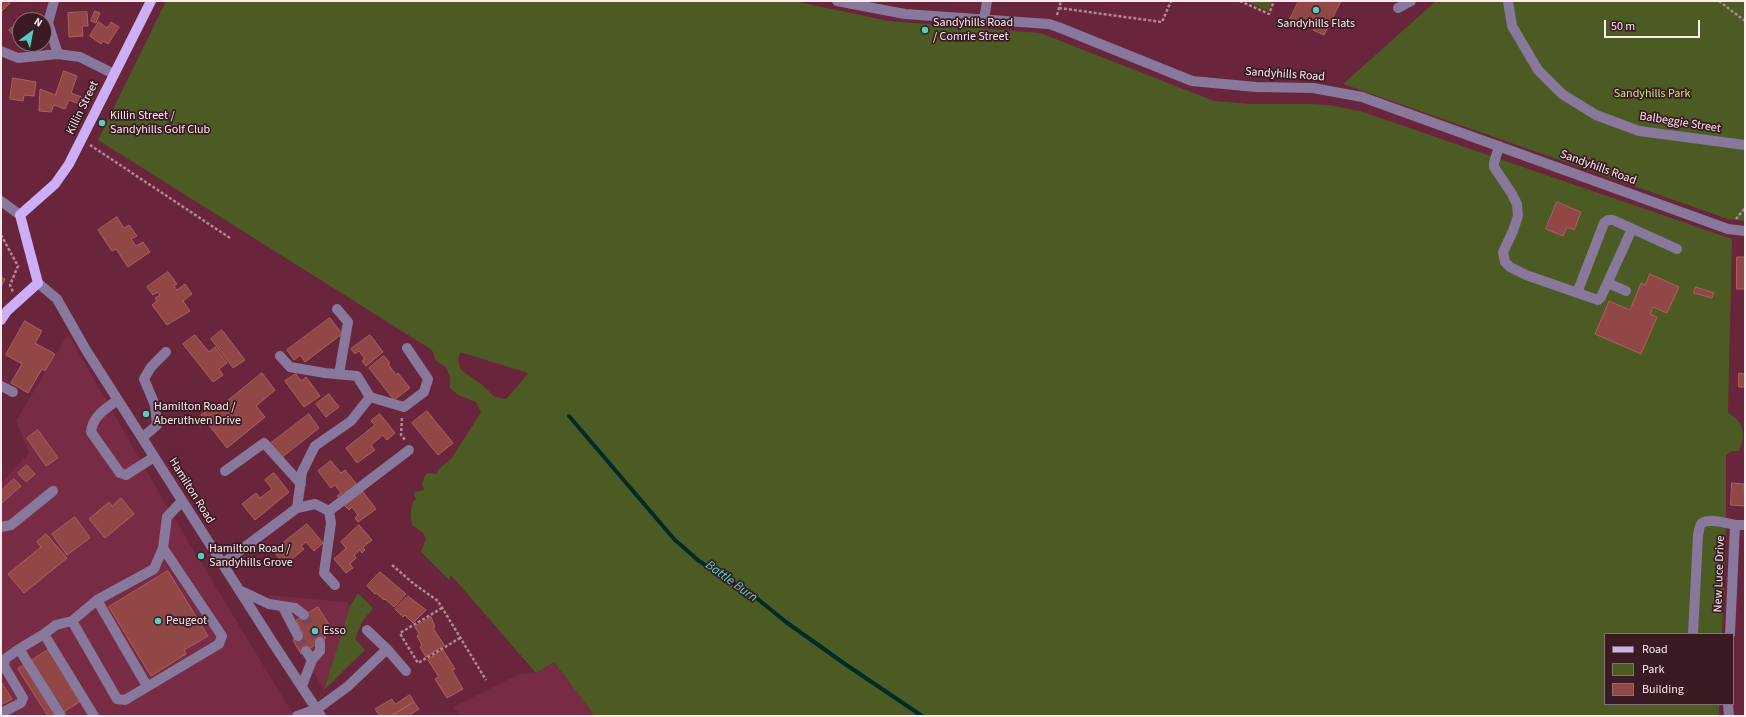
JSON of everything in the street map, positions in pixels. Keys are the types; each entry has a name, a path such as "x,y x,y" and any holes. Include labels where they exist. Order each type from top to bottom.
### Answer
{"main road":[{"name":"Killin Street","path":"20,215 55,184 69,164 151,1"},
{"path":"1,320 6,311 38,283 20,215"}],"street":[{"path":"54,1 48,23 58,54"},
{"name":"Sandyhills Road","path":"837,1 898,13 1053,25 1192,81 1256,87 1313,88 1362,97 1728,229 1745,231"},
{"path":"984,19 987,1"},
{"path":"1398,8 1412,1"},
{"name":"Balbeggie Street","path":"1508,1 1512,26 1538,70 1562,94 1596,115 1639,131 1745,145"},
{"path":"1,51 18,58 58,54 80,57 114,74"},
{"path":"1499,146 1494,167 1512,194 1516,204 1518,216 1513,232 1503,252 1505,262 1516,271 1598,300 1601,298 1632,229"},
{"path":"1,201 20,215"},
{"path":"1577,293 1604,223 1608,220 1613,220 1677,249"},
{"name":"Hamilton Road","path":"38,283 57,299 86,350 238,590 319,712"},
{"path":"1608,283 1626,291"},
{"path":"337,309 348,322 339,374"},
{"path":"280,356 290,367 357,376 370,397 404,407 424,392 428,379 408,348"},
{"path":"142,438 157,425 155,405 144,379 151,367 166,352"},
{"path":"1,386 13,392"},
{"path":"298,508 302,472 315,446 351,421 370,397"},
{"path":"118,400 95,419 91,426 91,432 120,473 126,475 132,473 154,457"},
{"path":"225,472 264,443 301,484"},
{"path":"329,511 410,450"},
{"path":"1,527 11,525 52,491"},
{"path":"1,713 21,703 23,698 4,666 5,659 56,625 72,621 97,600 154,568 163,548 167,517 182,501"},
{"path":"222,564 298,508 315,504 329,511"},
{"path":"329,511 331,523 324,573 335,585"},
{"path":"1694,633 1698,536 1700,526 1703,522 1710,521 1740,525"},
{"name":"New Luce Drive","path":"1730,633 1740,525"},
{"path":"72,621 117,699 125,700 219,644 222,636 163,548"},
{"path":"238,590 262,601 283,607 295,608 304,615"},
{"path":"97,600 147,686"},
{"path":"283,607 298,636"},
{"path":"367,630 387,649 406,671"},
{"path":"44,634 94,716"},
{"path":"302,686 312,660 320,651 320,642"},
{"path":"19,649 61,716"},
{"path":"297,716 319,712 387,649"},
{"path":"306,651 312,660"},
{"path":"1728,705 1729,716"}],"path":[{"path":"1053,25 1061,1"},
{"path":"1059,8 1162,22 1171,1"},
{"path":"1240,1 1268,14 1274,1"},
{"path":"1719,1 1745,21"},
{"path":"82,140 230,238"},
{"path":"1,236 18,266 10,284 17,302"},
{"path":"404,407 401,435 412,448 410,450"},
{"path":"392,565 414,584 438,601 486,680"},
{"path":"442,608 400,633 418,664 460,638"}],"shaded area":[{"path":"68,334 164,501 294,716 1,716 1,483 29,453 16,421"},
{"path":"268,595 347,602 350,606 324,690"},
{"path":"554,662 595,716 460,716 453,707 519,674 536,673"}],"green space":[{"path":"166,1 794,1 888,21 1040,33 1214,101 1252,104 1329,105 1360,111 1732,239 1728,413 1741,425 1743,440 1739,451 1732,451 1726,455 1726,522 1722,633 1604,633 1604,705 1719,705 1719,714 1716,716 595,716 554,662 536,673 451,575 449,580 421,552 426,538 423,533 412,525 411,519 412,507 416,499 414,495 415,492 424,490 422,484 425,475 428,473 436,474 439,469 452,458 481,412 476,402 458,395 450,388 450,378 446,367 436,361 432,350 98,140","holes":["460,352 528,374 506,399 495,397 481,384 461,370 458,360"]},
{"path":"1245,1 1272,1 1268,11"},
{"name":"Sandyhills Park","path":"1436,1 1745,1 1745,221 1728,219 1343,84"},
{"path":"358,593 373,608 362,622 355,639 365,650 324,690 350,606"}],"building":[{"path":"1,1 8,1 10,3 1,12"},
{"name":"Sandyhills Flats","path":"1299,1 1341,1 1324,35 1313,30 1314,27 1306,23 1304,25 1290,19"},
{"path":"95,11 100,13 96,23 91,21"},
{"path":"87,12 88,26 82,26 83,36 69,37 68,13"},
{"path":"99,22 107,28 111,22 119,27 108,44 103,41 101,44 90,36"},
{"path":"64,71 77,76 71,93 84,98 82,105 69,100 65,109 54,105 51,112 39,111 40,89 55,95"},
{"path":"13,78 36,82 34,96 24,95 23,101 10,99"},
{"path":"1557,202 1581,212 1574,230 1567,227 1563,236 1546,229"},
{"path":"117,217 124,228 129,225 137,236 131,239 136,246 143,242 150,252 128,267 116,249 112,251 98,230"},
{"path":"1737,257 1745,257 1745,289 1737,289"},
{"path":"168,272 177,284 174,286 177,290 185,284 192,294 183,301 190,311 167,325 152,305 157,301 155,298 160,295 158,292 153,295 147,287"},
{"path":"1650,274 1679,287 1667,313 1653,307 1650,314 1657,317 1641,354 1595,334 1609,301 1630,310 1641,283 1645,285"},
{"path":"1,277 5,279 1,287"},
{"path":"1696,287 1714,293 1712,298 1694,293"},
{"path":"330,318 342,334 305,362 300,355 294,360 287,350"},
{"path":"25,321 42,331 35,343 55,354 45,371 42,369 28,393 11,383 22,364 6,355"},
{"path":"222,330 245,360 233,368 211,339"},
{"path":"195,335 209,352 215,347 227,363 219,369 223,375 213,382 183,344"},
{"path":"370,335 383,352 366,366 362,361 365,359 359,351 355,354 351,349"},
{"path":"384,356 390,363 388,364 396,375 398,373 410,388 394,400 369,368"},
{"path":"262,373 275,390 256,406 265,417 227,448 201,415 215,404 218,408"},
{"path":"1739,373 1745,374 1745,387 1739,387"},
{"path":"296,374 301,381 306,377 320,396 304,407 285,381"},
{"path":"329,394 339,407 326,417 316,404"},
{"path":"427,411 453,443 438,455 412,423"},
{"path":"309,414 319,428 281,458 270,444"},
{"path":"380,414 395,433 387,440 383,435 371,445 375,450 357,463 346,448 375,425 371,421"},
{"path":"38,430 58,458 46,466 27,438"},
{"path":"331,461 341,473 345,470 358,486 341,500 337,496 341,493 335,485 331,488 318,471"},
{"path":"27,465 35,474 26,482 18,473"},
{"path":"274,473 289,492 255,520 242,504 256,493 260,498 272,489 265,480"},
{"path":"14,479 21,486 1,504 1,491"},
{"path":"1732,483 1744,484 1745,506 1731,505"},
{"path":"363,492 376,509 358,522 355,518 358,515 352,507 349,510 345,506"},
{"path":"121,498 134,514 105,538 89,519 109,502 112,506"},
{"path":"75,517 90,538 67,555 52,534"},
{"path":"307,524 323,543 314,551 306,542 301,546 304,549 285,565 273,551"},
{"path":"359,525 372,540 363,547 365,550 362,553 360,550 354,555 356,558 350,564 353,568 346,573 334,559 346,548 341,542"},
{"path":"46,534 67,558 24,593 8,574 41,547 37,542"},
{"name":"Peugeot","path":"168,571 208,636 184,650 186,654 151,676 109,607"},
{"path":"380,572 406,594 394,607 385,599 384,600 376,593 375,594 367,586"},
{"path":"408,596 426,610 413,623 405,615 403,617 395,609"},
{"name":"Esso","path":"318,607 331,628 323,633 326,638 301,654 293,640 303,633 296,621"},
{"path":"431,617 435,627 433,628 444,645 426,657 420,647 422,645 417,636 419,634 415,627"},
{"path":"48,650 81,701 57,716 48,716 18,669"},
{"path":"443,650 455,669 452,670 463,689 447,698 435,679 439,677 428,660"},
{"path":"1,682 12,699 1,705"},
{"path":"410,695 414,702 391,716 380,716 375,709 392,699 395,704"},
{"path":"414,702 419,709 408,716 391,716"}],"waterway":[{"name":"Battle Burn","path":"569,416 674,539 699,561 754,596 786,622 922,716"}],"tunnel":[{"path":"304,615 320,642"},
{"path":"298,636 306,651"}],"place":[{"name":"Sandyhills Flats","path":"1316,10"},
{"name":"Sandyhills Road / Comrie Street","path":"925,30"},
{"name":"Killin Street / Sandyhills Golf Club","path":"102,123"},
{"name":"Hamilton Road / Aberuthven Drive","path":"146,414"},
{"name":"Hamilton Road / Sandyhills Grove","path":"201,556"},
{"name":"Peugeot","path":"158,621"},
{"name":"Esso","path":"315,631"}]}
